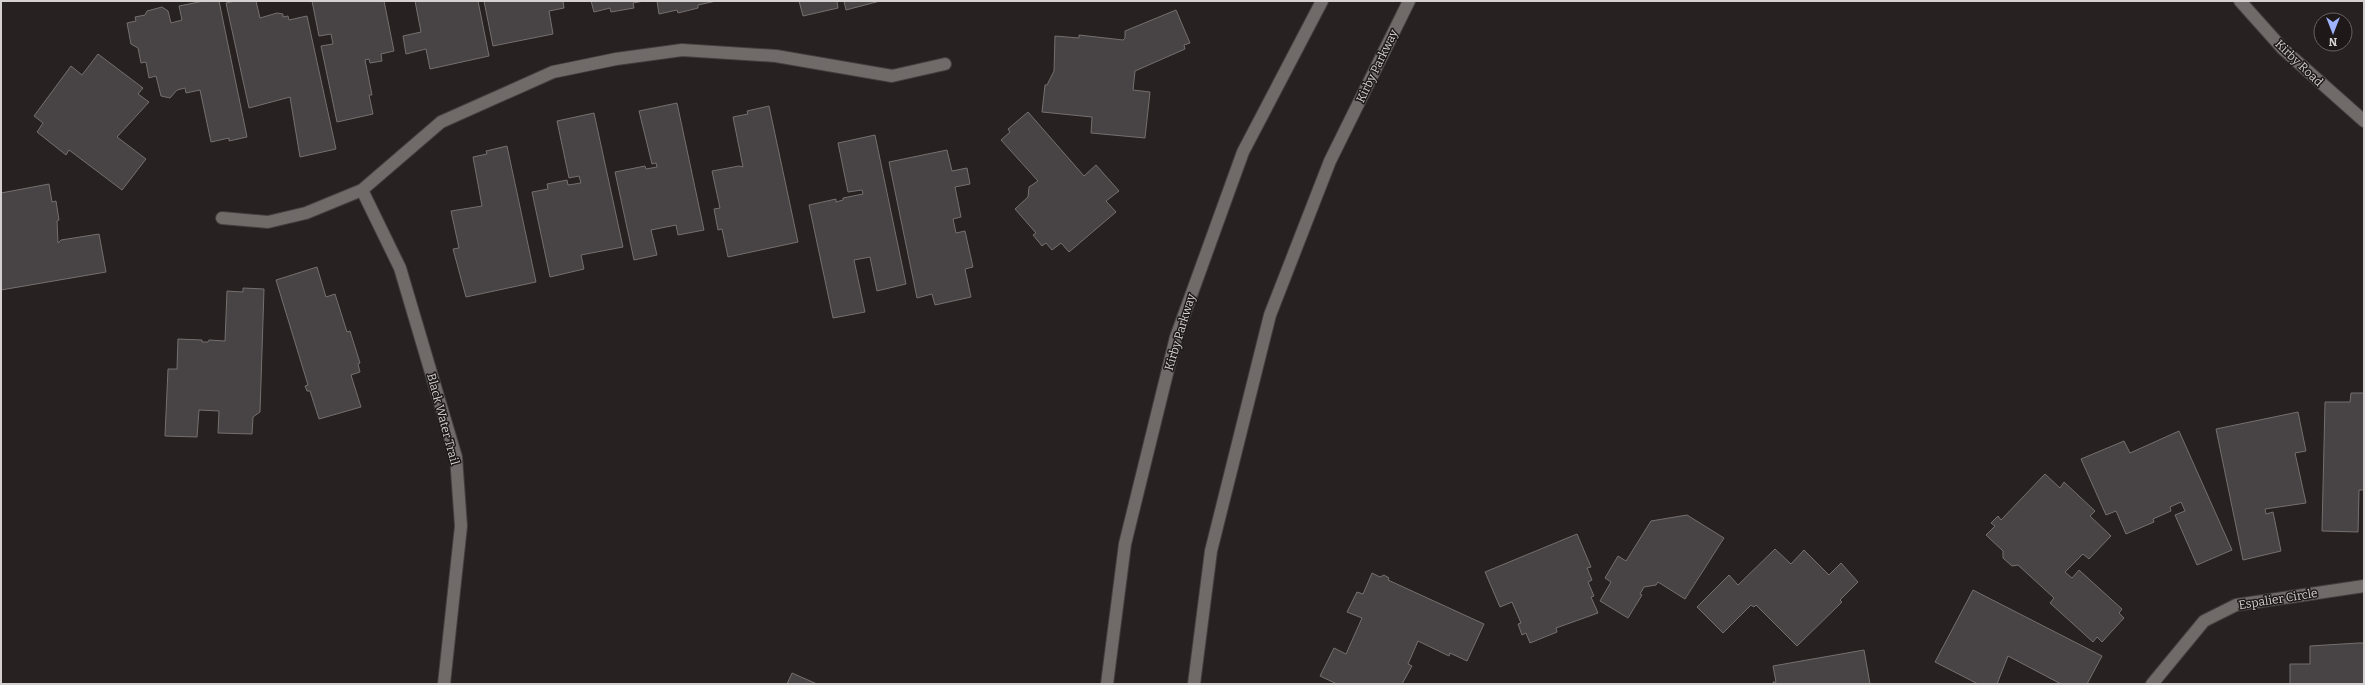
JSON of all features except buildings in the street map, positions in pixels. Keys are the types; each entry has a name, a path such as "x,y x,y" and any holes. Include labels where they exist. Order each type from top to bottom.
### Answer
{"street":[{"name":"Kirby Parkway","path":"1107,684 1125,544 1176,337 1243,152 1322,1"},
{"name":"Kirby Parkway","path":"1194,684 1210,551 1270,315 1330,161 1409,1"},
{"name":"Kirby Road","path":"2240,1 2283,49 2364,121"},
{"path":"222,218 268,222 306,212 362,190 441,122 553,72 616,59 682,50 776,56 892,76 945,64"},
{"name":"Black Water Trail","path":"362,190 400,268 456,457 461,526 444,684"},
{"name":"Espalier Circle","path":"2152,684 2204,621 2236,605 2364,586"}]}
